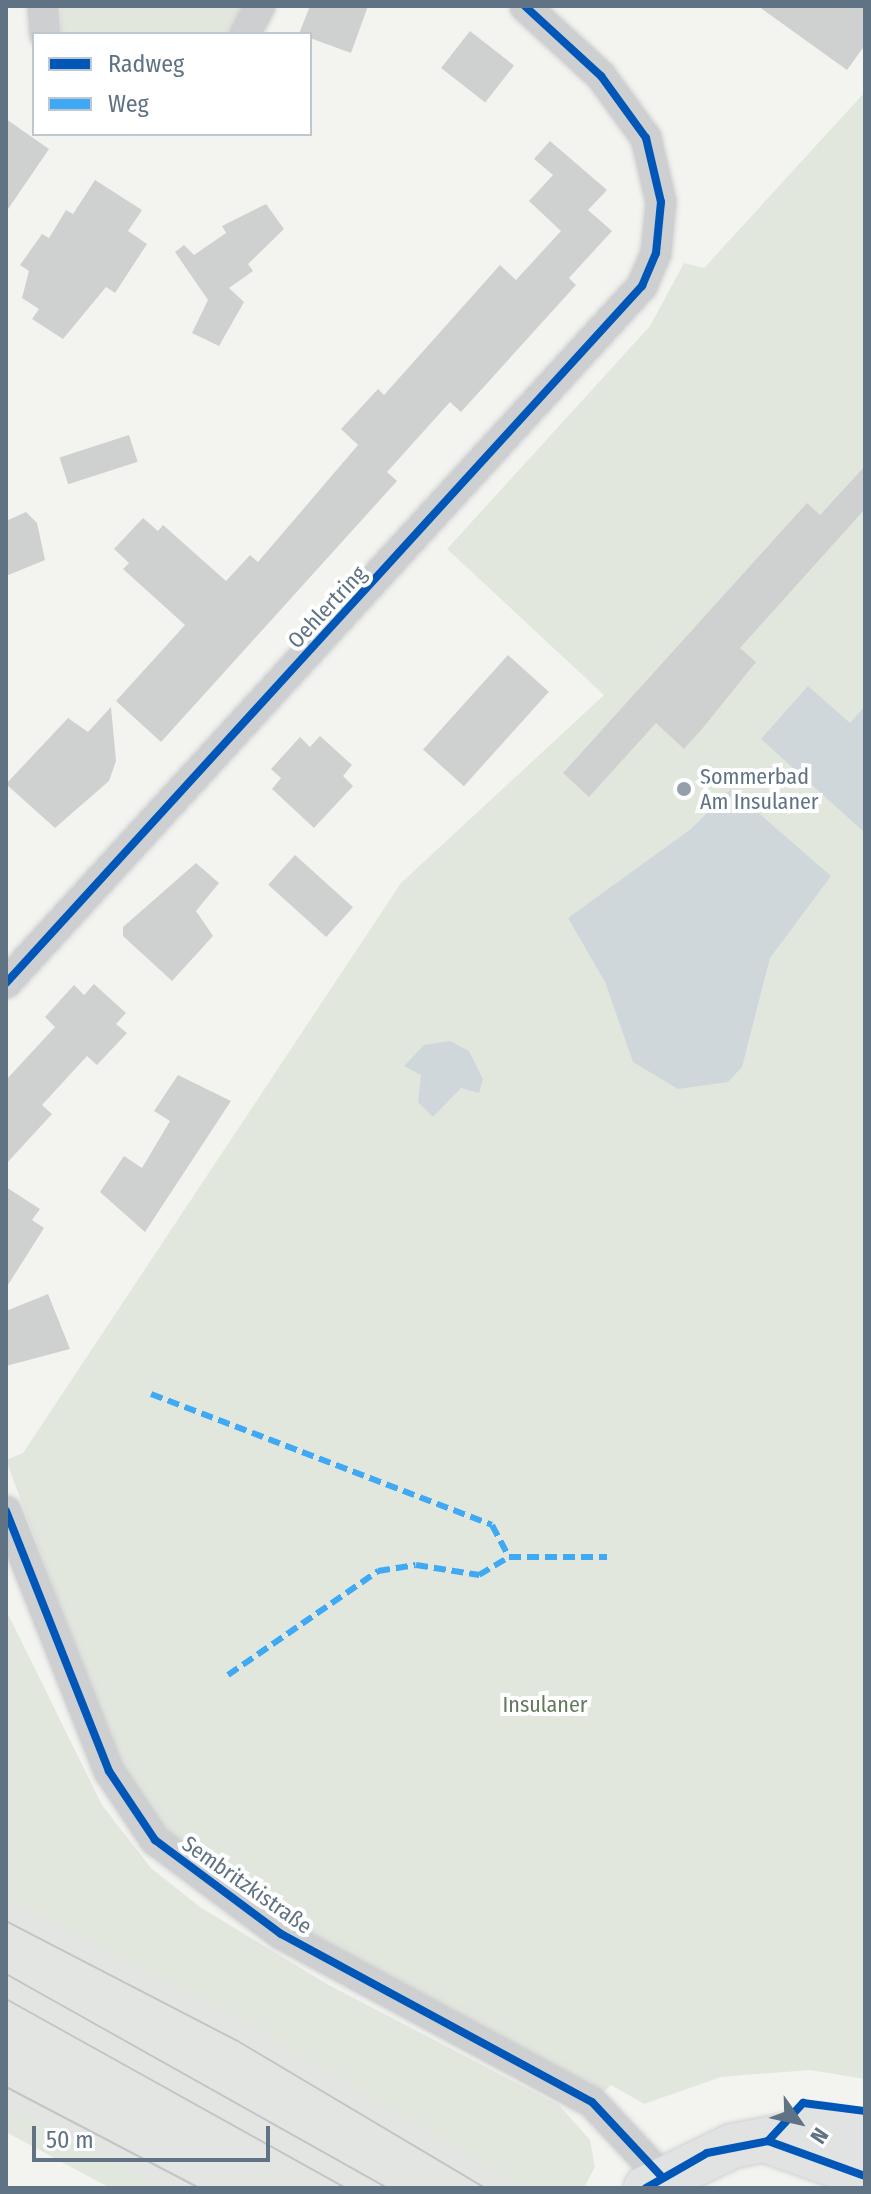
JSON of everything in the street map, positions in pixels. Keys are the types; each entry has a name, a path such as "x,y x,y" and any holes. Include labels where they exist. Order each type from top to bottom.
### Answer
{"main road":[{"path":"654,2182 707,2153 826,2128 865,2137"},
{"path":"768,2141 865,2176"}],"street":[{"path":"43,6 45,32"},
{"path":"246,32 260,6"},
{"name":"Oehlertring","path":"6,983 642,286 656,253 661,202 646,138 601,76 525,6"},
{"name":"Sembritzkistraße","path":"6,1511 109,1771 155,1840 281,1934 592,2102 654,2182"}],"shaded area":[{"path":"808,686 850,723 865,706 865,833 761,739"},
{"path":"731,789 831,876 770,958 742,1067 728,1082 678,1089 633,1062 605,982 568,918 691,829"},
{"path":"450,1041 469,1051 483,1079 479,1093 461,1088 433,1117 418,1102 421,1075 404,1066 424,1045"},
{"path":"6,1897 220,2008 525,2188 161,2188 6,2106"}],"green space":[{"path":"61,6 245,6 245,32 61,32"},
{"name":"Insulaner","path":"865,92 865,2079 810,2070 721,2077 644,2104 611,2085 603,2092 299,1932 170,1838 116,1756 6,1460 23,1453 401,883 604,695 447,549 650,326 684,263 704,268"},
{"path":"6,1610 102,1805 151,1868 200,1907 327,1984 559,2105 590,2140 595,2167 584,2188 525,2188 220,2008 6,1897"},
{"path":"6,2106 161,2188 110,2188 6,2132"}],"building":[{"path":"310,6 368,6 351,53 312,39 312,32 300,32"},
{"path":"758,6 865,6 865,45 847,70"},
{"path":"470,31 514,65 485,103 441,68"},
{"path":"6,119 49,149 6,212"},
{"path":"550,141 607,190 588,210 612,231 569,278 576,285 461,412 450,402 387,472 397,481 161,742 116,701 185,625 123,569 129,563 114,549 143,518 158,531 163,525 226,581 250,555 258,562 358,445 341,429 378,389 384,395 500,265 516,280 561,231 529,201 553,175 534,159"},
{"path":"95,180 142,210 128,231 147,244 115,293 106,287 63,339 32,319 39,309 22,298 29,271 20,265 42,234 49,238 66,210 73,214"},
{"path":"266,204 284,229 248,264 253,271 229,288 244,302 219,346 192,333 208,300 175,252 184,245 194,255 226,233 222,226"},
{"path":"129,435 138,462 68,484 60,458"},
{"path":"865,466 865,509 740,648 756,662 702,729 684,749 656,723 589,797 563,773 807,503 820,515"},
{"path":"26,512 37,523 45,560 6,576 6,521"},
{"path":"508,655 549,692 464,786 423,749"},
{"path":"111,707 116,761 109,781 55,828 6,784 68,718 88,732"},
{"path":"320,736 352,765 343,776 353,786 314,828 272,789 281,778 271,769 300,737 310,747"},
{"path":"295,855 353,907 326,937 268,885"},
{"path":"196,863 219,883 196,911 213,936 172,981 123,936 123,927"},
{"path":"94,984 126,1013 116,1024 127,1033 97,1065 87,1056 42,1105 52,1114 6,1164 6,1080 55,1027 45,1017 74,985 84,995"},
{"path":"178,1075 231,1101 145,1232 100,1192 124,1156 142,1168 170,1121 154,1111"},
{"path":"6,1187 40,1209 32,1220 44,1228 6,1288"},
{"path":"48,1294 70,1349 6,1366 6,1311"}],"tram line":[{"path":"6,1921 236,2040 485,2188"},
{"path":"6,1974 387,2188"},
{"path":"6,1999 346,2188"},
{"path":"6,2087 199,2188"}],"marked path":[{"path":"151,1394 492,1525 509,1557"},
{"path":"228,1675 378,1571 416,1565 479,1575 509,1557 607,1557"}],"cycle path":[{"path":"6,983 642,286 656,253 661,202 646,138 601,76 525,6"},
{"path":"6,1511 109,1771 155,1840 281,1934 592,2102 662,2177"},
{"path":"768,2141 803,2103 865,2111"},
{"path":"646,2188 707,2153 768,2141 865,2176"}],"place":[{"name":"Sommerbad Am Insulaner","path":"684,789"}]}
